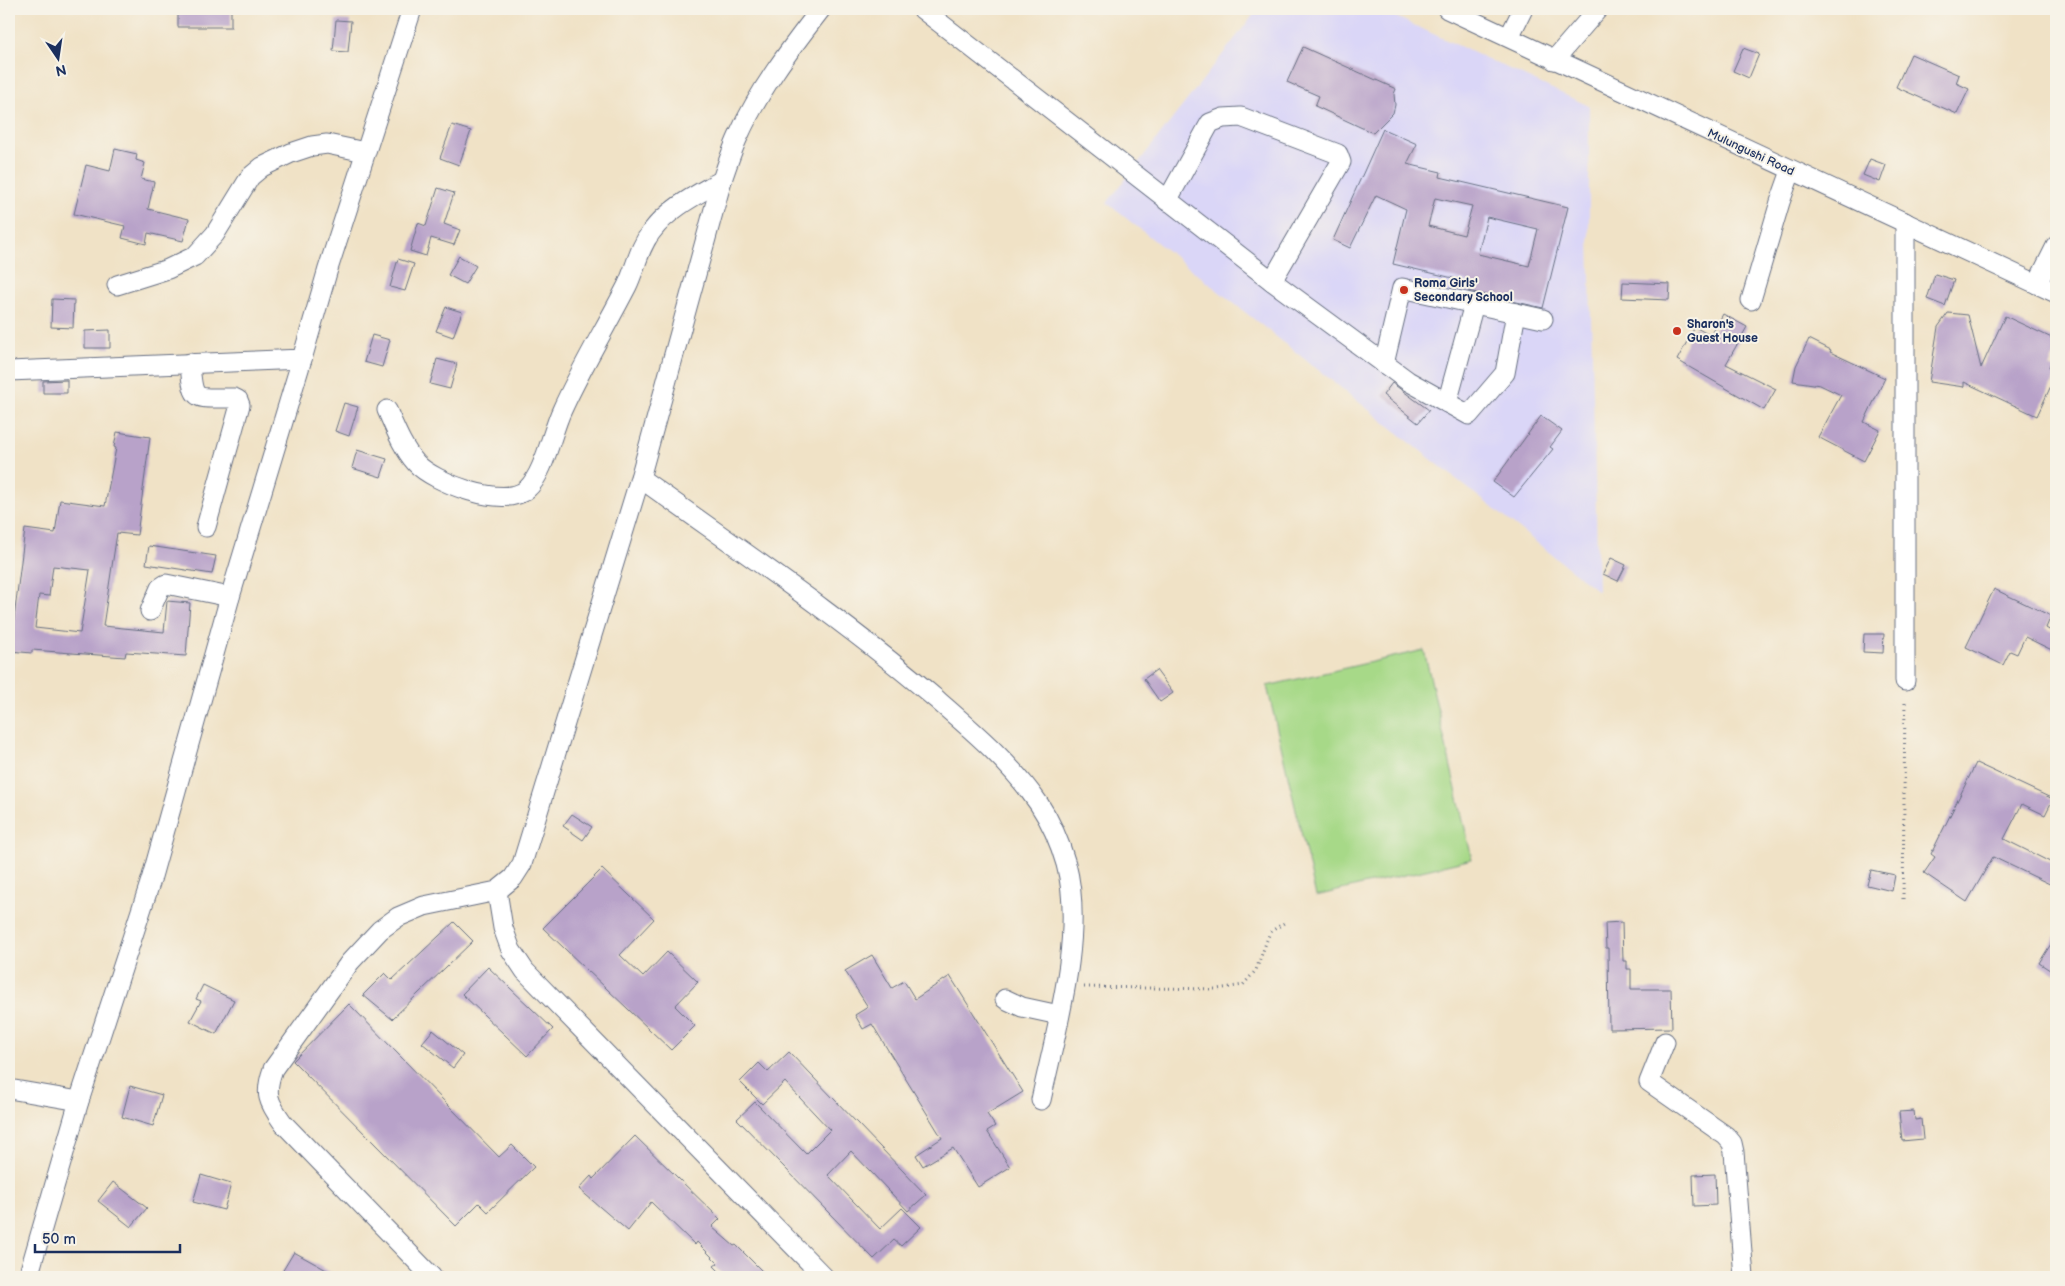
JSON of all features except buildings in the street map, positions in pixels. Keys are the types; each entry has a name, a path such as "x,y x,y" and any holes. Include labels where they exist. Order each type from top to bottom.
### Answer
{"street":[{"path":"28,1277 79,1101 151,880 230,597 328,269 412,9"},
{"path":"432,1277 283,1123 267,1097 268,1081 273,1069 323,998 350,962 380,930 398,917 424,906 497,891 513,878 522,864 640,478 722,180 738,137 756,103 775,71 821,9"},
{"path":"922,9 1272,281 1408,381 1469,415 1504,373 1516,313"},
{"name":"Mulungushi Road","path":"1447,9 2056,293"},
{"path":"1509,37 1523,9"},
{"path":"1554,60 1598,9"},
{"path":"1167,201 1210,123 1223,118 1240,117 1338,154 1341,162 1272,281"},
{"path":"117,285 168,269 195,256 214,234 250,177 268,163 290,153 312,146 327,144 365,152"},
{"path":"1751,300 1791,171"},
{"path":"386,410 408,453 418,465 432,474 461,488 500,497 511,497 527,490 537,476 562,410 628,282 642,246 651,231 663,218 722,180"},
{"path":"1905,222 1905,681"},
{"path":"2037,284 2056,246"},
{"path":"1384,364 1402,288 1543,319"},
{"path":"1447,403 1474,304"},
{"path":"9,371 302,359"},
{"path":"190,363 194,393 200,398 234,398 238,400 240,405 206,527"},
{"path":"640,478 890,659 970,730 1020,781 1039,805 1056,836 1066,866 1070,896 1071,939 1066,983 1041,1100"},
{"path":"150,611 160,588 166,584 230,597"},
{"path":"497,891 503,928 511,950 525,971 824,1277"},
{"path":"1005,999 1022,1007 1059,1015"},
{"path":"1665,1042 1649,1082 1726,1136 1732,1143 1744,1277"},
{"path":"9,1089 79,1101"}],"path":[{"path":"1903,899 1905,681"},
{"path":"1066,983 1095,988 1217,989 1243,985 1256,970 1270,932 1284,923"}],"shaded area":[{"name":"Roma Girls' Secondary School","path":"1258,9 1379,9 1589,106 1589,238 1598,591 1107,203"}],"green space":[{"path":"1424,650 1472,859 1316,896 1267,686"}],"place":[{"name":"Roma Girls' Secondary School","path":"1404,290"},
{"name":"Sharon's Guest House","path":"1677,331"}]}
